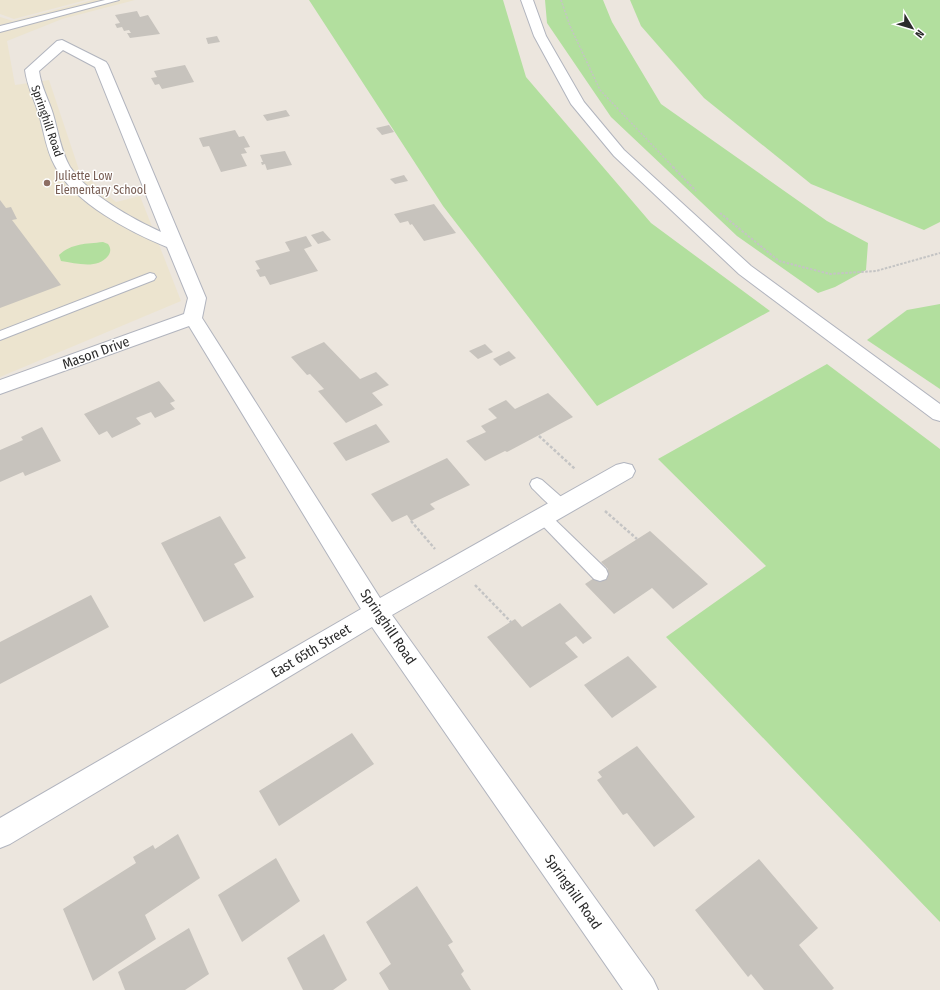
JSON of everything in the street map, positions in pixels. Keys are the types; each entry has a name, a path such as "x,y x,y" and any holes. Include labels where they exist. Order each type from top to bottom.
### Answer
{"street":[{"path":"527,0 540,36 578,104 619,154 745,270 940,414"},
{"name":"Springhill Road","path":"174,244 156,237 90,198 63,168 32,76 32,70 62,44 101,65 197,298 193,318 376,612 642,990"},
{"name":"Mason Drive","path":"0,387 193,318"},
{"name":"East 65th Street","path":"0,834 376,612 624,471"}],"lane":[{"path":"0,29 115,0"},
{"path":"0,336 150,277"},
{"path":"537,484 552,511 600,574"}],"path":[{"path":"561,0 570,26 600,90 700,196"},
{"path":"718,211 779,261 830,274 876,271 940,253"},
{"path":"539,436 636,540"},
{"path":"411,521 454,567 511,622"}],"shaded area":[{"path":"0,0 86,0 14,19 0,14"},
{"name":"Juliette Low Elementary School","path":"93,0 135,0 62,19 7,41 15,85 49,80 79,170 116,202 140,196 181,301 0,377 0,17 13,21"}],"green space":[{"path":"309,0 503,0 526,77 651,223 770,311 597,406 443,206"},
{"path":"545,0 603,0 612,22 661,104 827,221 868,243 866,270 835,287 818,293 737,236 611,117 547,23"},
{"path":"630,0 940,0 940,222 924,230 811,184 704,98 641,26"},
{"path":"103,242 108,244 110,252 108,256 98,263 80,264 61,261 59,255 69,248"},
{"path":"940,304 940,389 867,340 907,310"},
{"path":"827,364 940,449 940,922 666,637 766,566 658,459"}],"building":[{"path":"137,11 140,17 148,15 160,34 130,38 127,33 131,33 129,30 124,31 122,27 117,28 115,24 120,23 115,15"},
{"path":"217,36 220,42 208,44 206,38"},
{"path":"185,65 194,82 162,89 159,84 155,85 151,78 157,77 154,71"},
{"path":"286,110 290,116 267,121 263,115"},
{"path":"389,125 394,132 382,135 376,128"},
{"path":"235,130 239,137 244,136 250,147 244,148 247,153 241,154 247,166 221,172 209,146 203,147 199,138"},
{"path":"285,151 292,165 267,170 265,164 262,165 261,162 263,162 260,155"},
{"path":"404,175 408,181 395,184 390,179"},
{"path":"0,200 6,208 11,207 17,219 12,220 61,285 0,308"},
{"path":"434,204 456,233 424,241 412,224 410,225 408,221 400,223 394,214"},
{"path":"323,231 331,240 318,244 311,235"},
{"path":"306,236 312,246 304,249 318,271 270,285 265,276 260,277 256,270 260,269 255,261 290,251 285,242"},
{"path":"324,342 360,379 376,372 389,385 372,393 383,405 346,423 318,391 324,389 310,374 307,375 291,357"},
{"path":"485,344 493,352 478,359 469,351"},
{"path":"509,351 516,358 500,366 493,359"},
{"path":"159,381 175,401 170,403 175,409 155,418 151,412 136,418 141,424 112,438 107,431 99,435 84,414"},
{"path":"548,393 573,417 507,452 505,451 485,461 466,441 486,432 481,426 497,418 488,409 506,400 515,409"},
{"path":"376,424 390,442 346,461 333,443"},
{"path":"42,427 61,461 25,476 23,472 0,482 0,450 23,440 21,437"},
{"path":"447,458 470,485 430,504 435,509 411,521 407,515 392,522 371,494"},
{"path":"220,516 246,558 234,564 254,597 204,622 161,543"},
{"path":"650,531 708,584 673,609 652,588 614,614 585,584 608,569 601,562"},
{"path":"91,595 109,627 0,684 0,642"},
{"path":"560,603 592,638 583,644 576,636 565,643 578,657 530,688 487,637 515,619 522,627"},
{"path":"628,656 657,687 612,718 584,685"},
{"path":"352,733 374,764 279,826 259,791"},
{"path":"637,746 695,817 654,847 627,813 623,815 597,780 602,777 598,772"},
{"path":"178,834 200,878 145,915 156,939 93,981 63,909 136,863 133,857 153,845 155,849"},
{"path":"276,858 300,901 242,942 218,895"},
{"path":"759,859 818,928 799,945 834,988 832,990 764,990 751,974 748,977 695,910"},
{"path":"417,886 453,942 448,945 464,971 461,974 471,990 389,990 379,973 391,964 366,922"},
{"path":"189,928 209,974 185,990 125,990 118,972"},
{"path":"324,934 347,980 333,990 303,990 287,958"}],"place":[{"name":"Juliette Low Elementary School","path":"47,183"}]}
